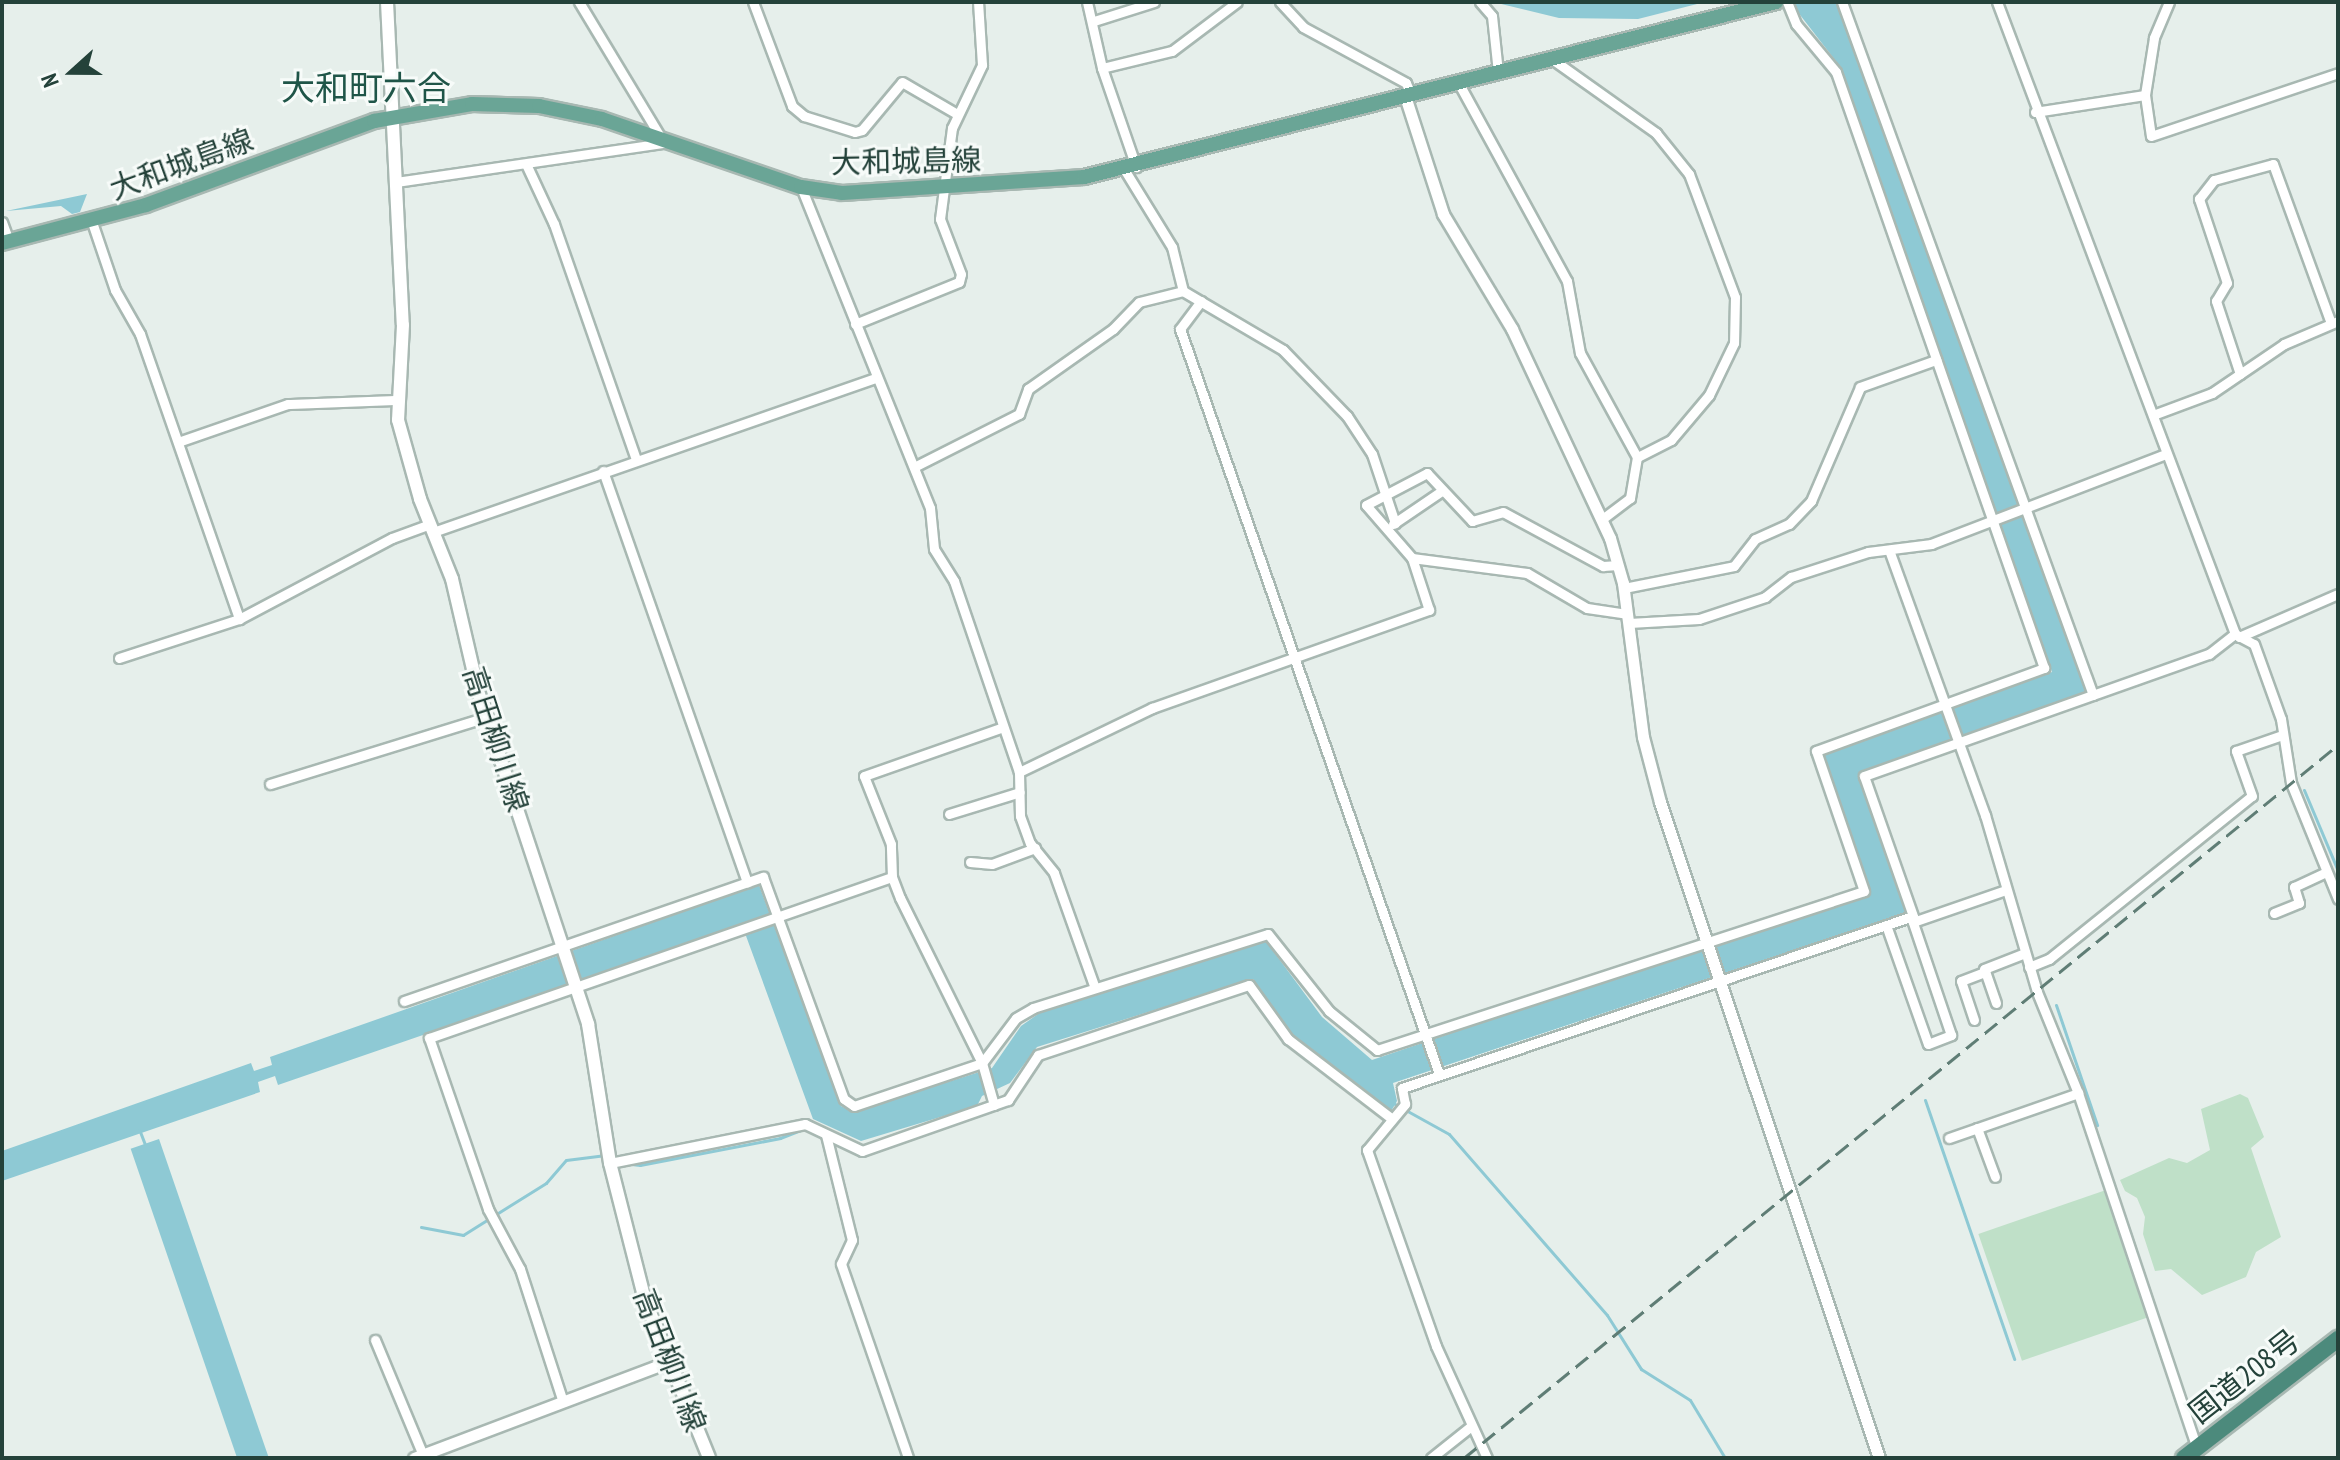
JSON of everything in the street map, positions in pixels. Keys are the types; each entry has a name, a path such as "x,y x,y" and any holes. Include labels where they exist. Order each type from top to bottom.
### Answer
{"highway":[{"name":"国道208号","path":"2190,1453 2338,1339"}],"main road":[{"name":"高田柳川線","path":"387,2 403,325 397,400 401,437 452,579 486,717 576,985 610,1163 645,1300 709,1458"},
{"name":"大和城島線","path":"6,242 92,222 393,116 472,104 539,106 666,140 801,187 865,194 942,189 1130,168 1776,2"}],"street":[{"path":"396,182 666,140 579,2"},
{"path":"753,2 792,106 804,116 862,130 902,82 957,114"},
{"path":"855,324 959,282 961,274 940,219 942,189 957,114 969,101 982,65 978,2"},
{"path":"1087,2 1130,168 1172,247 1183,291"},
{"path":"1094,21 1154,2"},
{"path":"1102,68 1172,51 1236,2"},
{"path":"1280,2 1303,27 1406,83 1443,214 1512,329 1602,519 1624,588 1651,766 1821,1296 1879,1458"},
{"path":"1480,2 1492,16 1498,72"},
{"path":"404,1001 562,950 763,877 781,915 844,1099 854,1106 982,1063 1016,1018 1095,988 1268,934 1329,1011 1370,1049 1426,1035 1864,891 1816,751 1947,707 2044,668 1836,72 1796,24 1787,2"},
{"path":"1842,2 2030,510 2093,695"},
{"path":"1997,2 2035,112 2237,636 2254,644 2282,735 2291,783 2326,872 2334,882 2338,899"},
{"path":"2169,2 2154,38 2145,95 2151,136 2338,74"},
{"path":"1552,59 1646,125 1689,174 1735,297 1734,343 1709,395 1671,440 1637,457"},
{"path":"1458,82 1567,281 1580,353 1637,457 1630,498 1602,519"},
{"path":"2035,112 2145,95"},
{"path":"526,164 554,224 636,460"},
{"path":"2153,415 2212,393 2240,374 2284,344 2335,322 2273,164 2214,180 2199,199 2227,283 2216,301 2240,374"},
{"path":"801,187 930,508 934,549 954,581 1019,772 1020,816 1035,848 1054,873 1095,988"},
{"path":"2,222 6,242"},
{"path":"92,222 115,290 140,334 239,619"},
{"path":"914,467 1019,414 1028,389 1113,329 1139,302 1183,291 1283,350 1347,416 1372,454 1382,496 1395,523"},
{"path":"1201,301 1180,329 1439,1074"},
{"path":"1624,588 1734,566 1755,539 1789,524 1811,501 1860,387 1936,360"},
{"path":"119,658 239,619 392,538 432,528 877,377"},
{"path":"178,442 288,404 397,400"},
{"path":"1412,558 1527,573 1587,608 1628,619 1699,619 1765,597 1791,577 1889,550 1931,544 1992,524 2166,454"},
{"path":"603,471 747,883"},
{"path":"1019,772 1152,708 1429,610 1412,558 1366,505 1427,473 1472,521 1503,512 1603,566 1618,565"},
{"path":"1385,529 1443,490"},
{"path":"1889,550 1959,742 2029,967 2078,1093 2190,1453"},
{"path":"1886,925 1928,1044 1951,1035 1864,776 2209,654 2237,636 2338,594"},
{"path":"270,784 486,717"},
{"path":"994,1105 982,1063 892,877 891,844 864,776 1003,727"},
{"path":"2029,967 2049,959 2252,796 2236,751 2282,735"},
{"path":"949,814 1020,792"},
{"path":"970,862 992,864 1035,848"},
{"path":"2274,913 2299,903 2294,887 2326,872"},
{"path":"563,1402 520,1269 488,1209 429,1038 892,877"},
{"path":"1487,1458 1470,1427 1367,1150 1405,1104 1402,1088 1886,925 1912,920 2006,890"},
{"path":"1974,1020 1961,981 2025,953"},
{"path":"1985,972 1996,1003"},
{"path":"610,1163 805,1124 862,1151 1008,1100 1038,1055 1249,985 1288,1039 1391,1118"},
{"path":"1949,1138 2078,1093"},
{"path":"1977,1128 1995,1177"},
{"path":"826,1135 852,1240 841,1264 908,1458"},
{"path":"375,1340 420,1457 668,1362"},
{"path":"1431,1458 1470,1427"}],"green space":[{"path":"2240,1094 2248,1098 2264,1137 2251,1148 2281,1237 2256,1252 2246,1277 2202,1295 2171,1269 2155,1271 2143,1234 2145,1217 2137,1198 2125,1191 2120,1180 2169,1158 2187,1163 2210,1150 2201,1109"},
{"path":"2106,1190 2150,1317 2022,1361 1978,1234"}],"water":[{"path":"1493,2 1705,2 1638,19 1559,18"},
{"path":"1790,2 1837,2 2088,693 1861,772 1908,912 1393,1083 1397,1101 1390,1113 1292,1035 1253,979 1037,1047 1010,1083 982,1096 977,1106 861,1141 813,1119 742,925 278,1085 275,1076 258,1082 260,1092 2,1181 2,1151 251,1063 254,1071 272,1065 270,1057 759,885 841,1106 853,1112 992,1068 1021,1026 1041,1012 1265,940 1322,1017 1372,1060 1869,892 1822,755 2052,672 1842,69"},
{"path":"87,194 80,212 72,214 61,206 6,211"},
{"path":"159,1139 269,1458 237,1458 131,1149"}],"waterway":[{"path":"2304,790 2338,871"},
{"path":"2056,1005 2097,1125"},
{"path":"1925,1100 2014,1359"},
{"path":"1393,1103 1449,1134 1607,1315 1641,1369 1690,1400 1725,1458"},
{"path":"623,1163 640,1165 780,1138 806,1128"},
{"path":"139,1129 145,1145"},
{"path":"421,1227 463,1235 546,1183 566,1160 606,1155"}],"railway":[{"path":"1464,1458 2338,745"}],"district":[{"name":"大和町六合","path":"366,88"}]}
